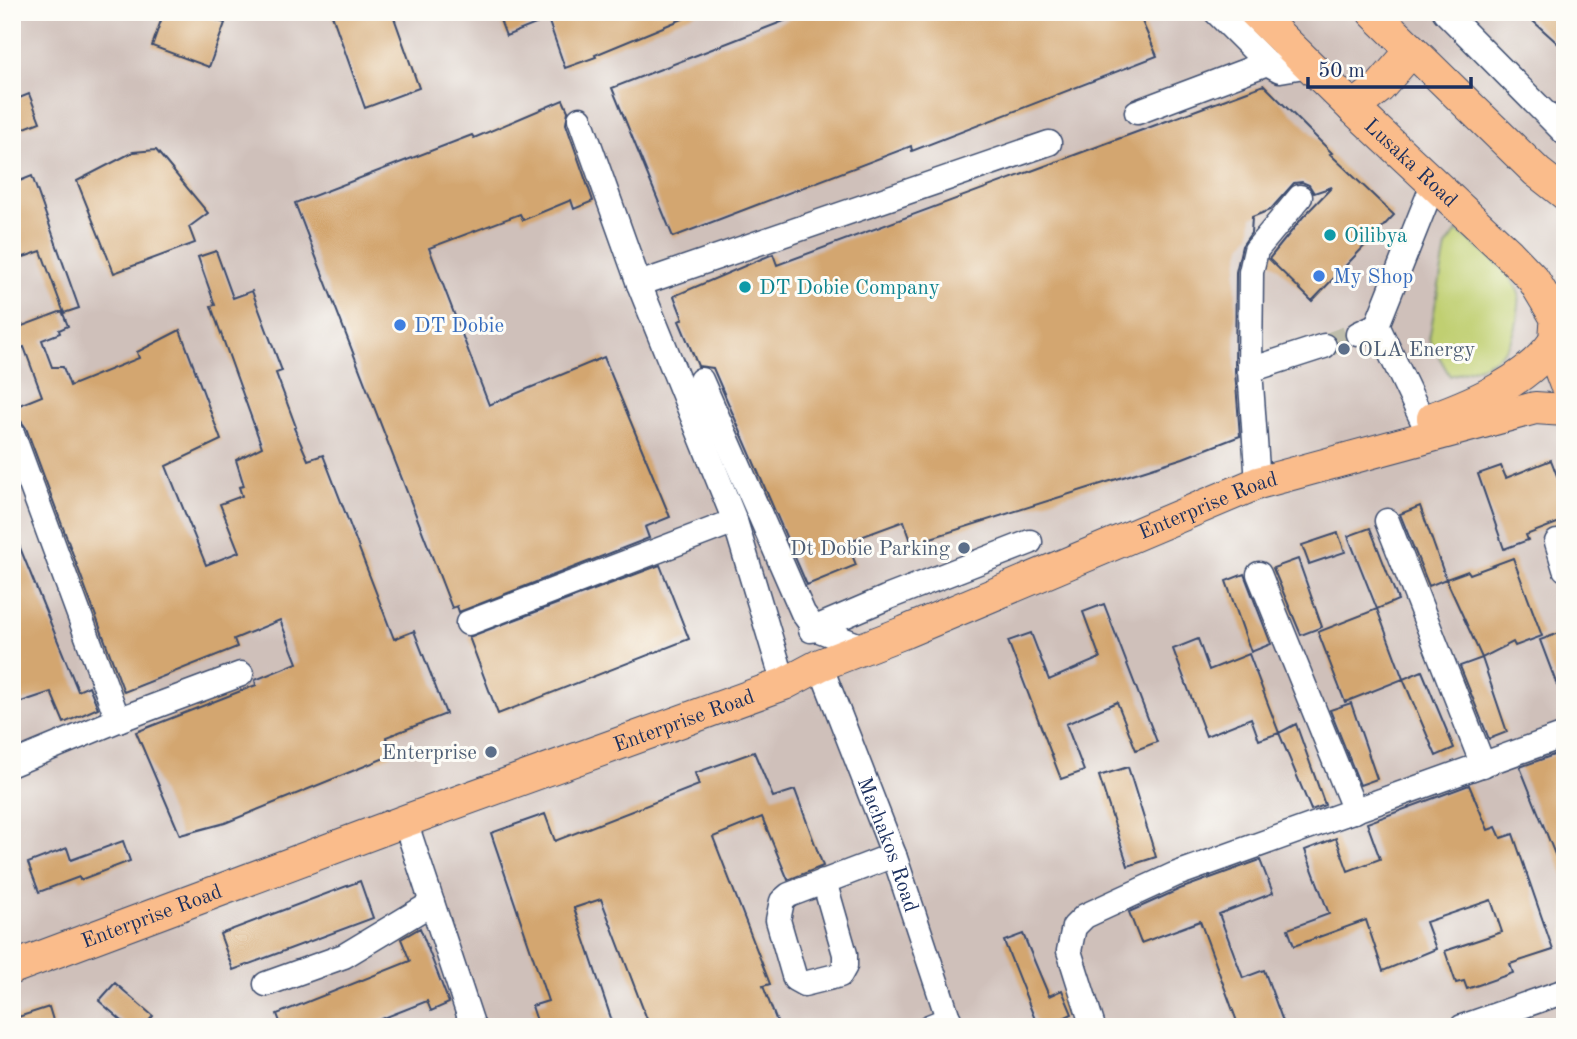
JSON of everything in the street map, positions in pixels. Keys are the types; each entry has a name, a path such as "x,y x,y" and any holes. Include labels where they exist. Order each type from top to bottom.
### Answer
{"main road":[{"name":"Lusaka Road","path":"1255,12 1533,279 1559,319 1559,368 1565,383"},
{"path":"1373,12 1537,172 1565,194"},
{"path":"1353,108 1389,77 1412,50"},
{"name":"Enterprise Road","path":"12,968 405,821 784,684 820,666 1258,483 1349,458 1426,429 1495,391 1529,367 1559,319"},
{"name":"Enterprise Road","path":"1426,429 1535,408 1565,410"}],"street":[{"path":"1216,12 1267,63 1280,70 1310,65"},
{"path":"1444,12 1565,134"},
{"path":"1137,112 1267,63"},
{"path":"580,119 639,284 735,521 784,684"},
{"path":"639,284 1049,144"},
{"path":"1426,429 1367,329 1434,183"},
{"path":"1258,483 1250,370 1251,272 1256,250 1300,197"},
{"path":"1250,370 1324,346"},
{"path":"701,380 812,629 865,648"},
{"path":"12,433 118,720"},
{"path":"468,623 735,521"},
{"path":"1387,521 1483,765"},
{"path":"812,629 1030,542"},
{"path":"1557,542 1565,569"},
{"path":"1259,573 1355,811"},
{"path":"887,598 905,632"},
{"name":"Machakos Road","path":"820,666 894,855 943,1024"},
{"path":"12,764 118,720 242,674"},
{"path":"1093,1027 1069,951 1074,927 1085,916 1174,875 1565,735"},
{"path":"405,821 473,1027"},
{"path":"824,881 894,855"},
{"path":"266,984 344,956 432,902"},
{"path":"1462,1027 1565,991"}],"shaded area":[{"path":"12,12 1565,12 1565,1027 12,1027"}],"green space":[{"path":"1457,231 1507,273 1518,291 1520,302 1512,340 1498,357 1450,376 1429,339 1446,247"}],"building":[{"path":"164,12 194,12 225,23 209,67 152,46"},
{"path":"331,12 392,12 419,88 365,108"},
{"path":"497,12 697,13 565,68 548,19 506,36"},
{"path":"807,12 1138,12 1157,56 912,151 911,146 673,237 612,88"},
{"path":"1523,12 1565,12 1565,50"},
{"name":"DT Dobie Company","path":"1264,85 1332,153 1330,154 1394,215 1312,301 1269,259 1332,187 1314,193 1309,185 1294,183 1270,210 1252,217 1251,233 1242,246 1236,272 1235,371 1240,436 1183,458 912,544 904,521 847,542 856,565 807,585 713,368 698,366 679,321 683,319 674,296 773,254 777,265"},
{"path":"29,94 40,122 12,133 12,101"},
{"path":"563,100 568,111 566,124 593,201 574,209 571,200 523,220 520,214 429,248 489,405 604,357 670,517 645,527 649,538 459,612 457,606 452,608 295,203 472,135 474,138"},
{"path":"156,150 208,213 189,227 195,243 114,273 77,181 133,152"},
{"path":"32,176 79,308 64,313 41,251 12,261 12,184"},
{"path":"216,251 233,298 252,291 282,371 276,373 308,460 323,455 394,639 414,631 446,714 386,737 392,755 225,823 180,835 136,732 256,685 255,680 297,663 280,620 234,639 237,647 124,692 26,428 21,421 12,418 12,408 42,396 24,347 21,348 14,329 62,311 68,326 59,330 60,333 42,340 52,367 63,367 70,386 139,358 137,352 180,330 221,440 166,466 206,565 239,552 220,504 242,496 239,487 244,486 236,460 262,447 211,306 215,305 198,257"},
{"path":"1551,460 1565,497 1565,520 1526,535 1528,540 1504,549 1478,474 1501,466 1506,478"},
{"path":"1420,506 1446,579 1429,586 1400,514"},
{"path":"12,528 78,691 89,686 98,708 64,723 51,692 12,705"},
{"path":"1370,528 1398,600 1377,609 1348,536"},
{"path":"1338,533 1345,552 1309,564 1302,545"},
{"path":"1513,558 1542,636 1515,646 1513,642 1482,658 1446,579 1468,571 1470,574"},
{"path":"1298,559 1322,627 1301,635 1273,568"},
{"path":"660,565 689,639 498,714 469,637"},
{"path":"1244,574 1271,644 1251,652 1226,581"},
{"path":"1104,604 1157,742 1136,750 1117,702 1066,724 1084,771 1061,779 1008,641 1031,633 1049,680 1100,658 1083,612"},
{"path":"1377,609 1403,679 1345,702 1318,632"},
{"path":"1565,631 1565,701 1563,701 1540,640"},
{"path":"1198,639 1209,670 1249,654 1279,733 1259,740 1251,718 1206,736 1173,649"},
{"path":"1482,658 1507,732 1489,739 1460,666"},
{"path":"1422,671 1454,748 1436,756 1403,679"},
{"path":"1351,703 1377,779 1360,785 1330,710"},
{"path":"1296,724 1325,805 1311,810 1279,733"},
{"path":"1565,751 1565,877 1564,877 1520,767"},
{"path":"754,752 773,797 795,790 823,866 788,880 762,817 713,837 770,984 763,986 779,1027 650,1027 601,899 574,908 614,1027 539,1027 532,1006 548,1001 491,833 545,814 555,841 699,785 695,773"},
{"path":"1128,767 1156,857 1128,866 1099,776"},
{"path":"1469,785 1488,830 1496,827 1501,838 1513,834 1553,950 1510,964 1513,973 1467,989 1464,981 1456,983 1445,951 1502,932 1491,900 1426,922 1436,949 1383,971 1366,920 1294,946 1288,929 1329,914 1305,850 1336,838 1348,871 1380,859 1367,823"},
{"path":"123,841 130,861 39,892 28,863 67,848 71,860"},
{"path":"1260,860 1273,893 1219,914 1243,978 1264,970 1285,1027 1239,1027 1200,921 1141,943 1129,912 1180,889"},
{"path":"360,881 373,918 233,970 220,934"},
{"path":"420,928 449,1003 431,1011 427,1001 361,1027 282,1027 277,1014 410,961 401,939"},
{"path":"1023,934 1049,996 1062,990 1072,1014 1061,1019 1064,1027 1038,1027 1004,941"},
{"path":"115,983 153,1016 144,1027 129,1027 99,1001"},
{"path":"49,1007 55,1027 12,1027 12,1019"}],"tunnel":[{"path":"1324,346 1358,334"}],"place":[{"name":"Oilibya","path":"1330,235"},
{"name":"My Shop","path":"1319,276"},
{"name":"DT Dobie Company","path":"745,287"},
{"name":"DT Dobie","path":"400,325"},
{"name":"OLA Energy","path":"1344,349"},
{"name":"Dt Dobie Parking","path":"964,548"},
{"name":"Enterprise","path":"491,752"}]}
